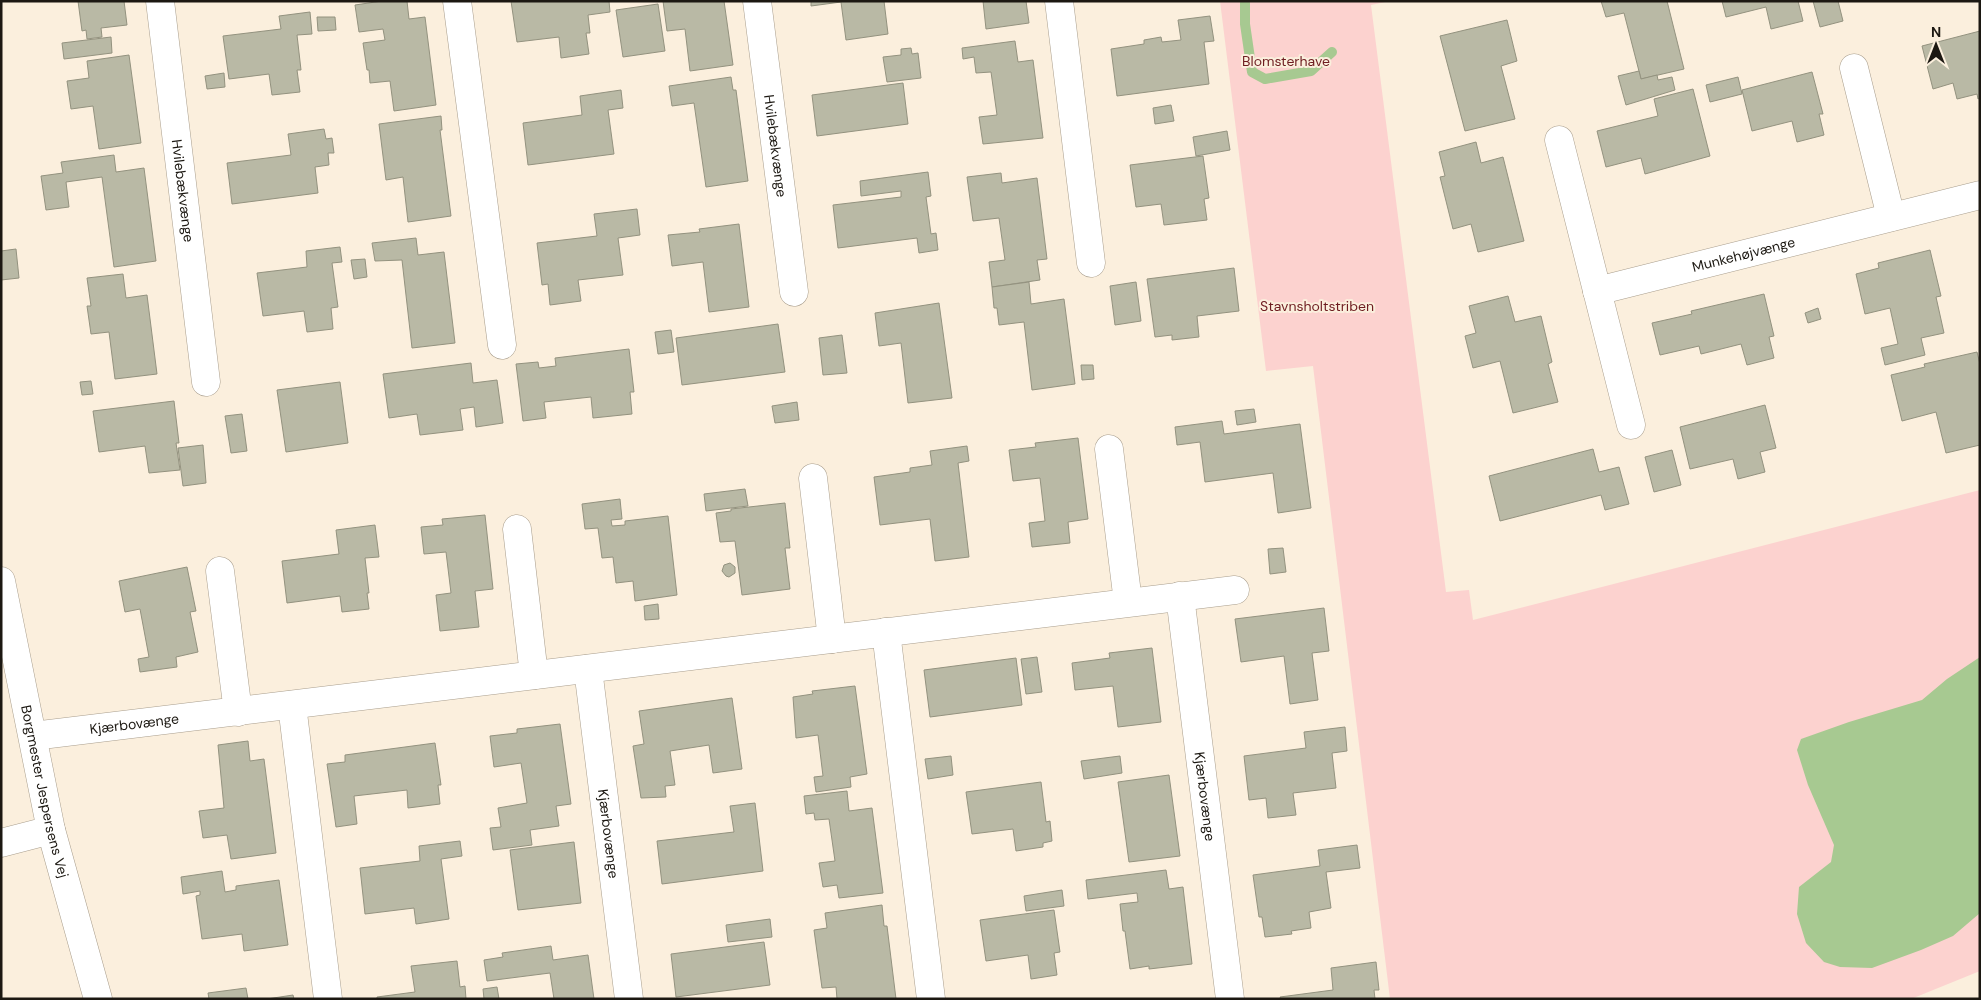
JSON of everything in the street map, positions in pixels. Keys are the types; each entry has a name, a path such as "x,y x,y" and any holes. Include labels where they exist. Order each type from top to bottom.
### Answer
{"street":[{"name":"Hvilebækvænge","path":"160,1 206,382"},
{"path":"457,1 502,345"},
{"name":"Hvilebækvænge","path":"757,1 794,292"},
{"path":"1059,1 1091,263"},
{"path":"1854,68 1891,217"},
{"path":"1559,140 1631,425"},
{"name":"Munkehøjvænge","path":"1597,291 1980,195"},
{"path":"1109,449 1128,602"},
{"path":"813,478 832,639"},
{"path":"517,529 534,675"},
{"path":"220,571 238,712"},
{"name":"Borgmester Jespersens Vej","path":"1,581 51,830 98,999"},
{"name":"Kjærbovænge","path":"33,736 1234,590"},
{"name":"Kjærbovænge","path":"1180,596 1230,999"},
{"path":"886,632 931,999"},
{"name":"Kjærbovænge","path":"588,669 629,999"},
{"path":"292,705 328,999"},
{"path":"1,844 51,830"}],"green space":[{"path":"1220,1 1390,1 1371,5 1446,592 1469,590 1473,620 1980,490 1980,971 1911,999 1390,999 1313,366 1266,371"}],"shaded area":[{"path":"1980,657 1980,913 1953,936 1872,968 1840,967 1824,962 1806,943 1797,914 1799,887 1831,862 1834,845 1808,785 1797,750 1801,739 1922,700 1947,679"}],"building":[{"path":"78,1 124,1 127,25 101,28 102,37 87,39 86,30 82,31"},
{"path":"382,1 407,1 409,19 425,17 436,105 394,111 390,81 370,83 363,43 385,40 383,29 359,32 355,5"},
{"path":"511,1 609,1 610,12 588,15 590,33 586,33 589,54 561,58 559,37 517,42"},
{"path":"663,1 724,1 733,65 690,71 685,29 667,31"},
{"path":"811,1 884,1 888,34 846,40 841,2 811,6"},
{"path":"983,1 1026,1 1029,23 986,29"},
{"path":"1601,1 1667,1 1684,69 1641,79 1624,13 1606,17"},
{"path":"1722,1 1798,1 1803,21 1771,29 1766,7 1726,17"},
{"path":"1813,1 1838,1 1843,21 1820,27"},
{"path":"658,4 665,51 623,57 616,10"},
{"path":"310,12 312,34 297,35 301,70 297,70 300,92 272,95 269,74 229,79 223,36 281,29 279,16"},
{"path":"1210,16 1214,41 1204,42 1209,84 1117,96 1111,49 1144,44 1144,40 1161,37 1162,42 1181,40 1178,20"},
{"path":"317,17 335,17 336,30 318,31"},
{"path":"1507,20 1517,61 1501,66 1515,119 1465,131 1440,36"},
{"path":"1980,31 1980,98 1978,99 1977,94 1957,99 1953,83 1933,89 1922,46"},
{"path":"111,37 112,53 64,59 62,43"},
{"path":"1015,41 1018,62 1033,60 1043,138 983,144 979,117 997,115 991,72 976,73 974,57 963,59 962,48"},
{"path":"911,48 912,54 918,53 921,78 887,82 883,57 901,55 901,49"},
{"path":"129,55 141,143 99,149 93,106 71,109 67,81 89,78 87,61"},
{"path":"1639,71 1641,79 1657,75 1658,80 1672,77 1675,90 1626,105 1618,76"},
{"path":"1812,72 1823,114 1819,114 1824,135 1797,142 1792,121 1752,131 1742,90"},
{"path":"224,73 225,87 207,89 205,76"},
{"path":"731,77 733,90 736,90 748,181 706,187 694,103 672,106 669,86"},
{"path":"1738,77 1742,94 1710,102 1706,85"},
{"path":"903,83 908,124 817,136 812,95"},
{"path":"1693,89 1710,156 1645,174 1641,158 1606,167 1597,131 1658,116 1654,99"},
{"path":"621,90 623,108 608,110 614,154 528,165 523,123 582,115 580,96"},
{"path":"1171,105 1174,121 1155,124 1153,108"},
{"path":"441,116 442,130 440,130 451,216 408,222 403,177 386,180 379,124"},
{"path":"324,129 326,139 332,138 334,153 328,153 329,165 315,167 318,193 232,204 227,163 291,155 288,134"},
{"path":"1227,131 1230,150 1196,156 1193,137"},
{"path":"1476,142 1481,163 1503,157 1524,241 1478,252 1471,224 1453,229 1440,177 1445,176 1439,152"},
{"path":"114,155 116,172 144,168 156,261 114,267 102,177 66,182 69,207 46,210 41,176 63,173 61,162"},
{"path":"1203,156 1209,198 1204,199 1207,220 1164,225 1161,204 1136,207 1130,165"},
{"path":"928,172 931,196 926,197 931,234 936,233 938,250 919,253 917,238 838,248 833,205 901,197 901,191 861,196 860,181"},
{"path":"1001,173 1002,183 1037,178 1047,259 1037,260 1040,280 992,287 989,262 1005,260 999,218 973,221 967,177"},
{"path":"637,209 640,235 618,238 623,275 578,280 581,301 550,305 548,284 542,285 537,243 597,236 594,214"},
{"path":"739,224 749,307 709,312 703,262 672,266 668,235 700,232 699,229"},
{"path":"416,238 418,255 444,252 455,343 412,348 402,260 375,261 372,243"},
{"path":"340,247 342,262 332,263 338,307 331,308 333,329 307,332 304,311 263,316 257,273 307,267 306,251"},
{"path":"16,249 19,278 1,280 1,251"},
{"path":"1930,250 1941,296 1936,297 1944,333 1921,338 1925,355 1885,365 1881,348 1898,344 1890,308 1865,314 1856,274 1879,268 1878,263"},
{"path":"365,259 367,277 354,279 351,260"},
{"path":"1234,268 1239,311 1197,316 1199,337 1172,340 1172,335 1155,337 1147,279"},
{"path":"123,274 126,298 147,295 157,374 115,379 109,332 91,334 87,306 91,306 87,278"},
{"path":"1029,282 1031,304 1064,299 1075,384 1032,390 1024,322 999,325 997,308 994,308 992,287"},
{"path":"1136,282 1141,321 1115,325 1110,286"},
{"path":"1764,294 1774,336 1769,337 1774,358 1747,365 1741,344 1701,354 1699,346 1660,355 1652,323 1692,314 1691,311"},
{"path":"1508,296 1515,322 1541,316 1552,362 1548,364 1558,402 1513,413 1500,361 1473,368 1465,336 1476,333 1469,306"},
{"path":"939,303 952,398 908,403 901,343 879,346 875,313"},
{"path":"1818,308 1821,319 1808,323 1805,313"},
{"path":"778,324 785,372 682,385 676,338"},
{"path":"671,330 674,352 658,354 655,332"},
{"path":"842,335 847,373 823,375 819,338"},
{"path":"629,349 634,392 630,392 632,414 593,418 591,397 544,402 546,418 523,421 516,364 538,362 539,368 556,366 555,358"},
{"path":"1977,352 1980,364 1980,445 1946,453 1936,412 1902,421 1891,375 1925,367 1924,364"},
{"path":"471,363 473,383 497,380 503,423 476,427 474,407 460,409 463,430 420,435 417,414 389,418 383,374"},
{"path":"1081,365 1093,365 1094,379 1082,380"},
{"path":"91,381 93,394 82,395 80,382"},
{"path":"340,382 348,443 286,452 277,390"},
{"path":"174,401 179,443 176,443 180,470 149,473 145,446 99,452 93,411"},
{"path":"797,402 799,420 775,423 772,406"},
{"path":"1765,405 1776,448 1760,452 1765,472 1738,479 1733,459 1690,469 1680,427"},
{"path":"1254,409 1256,422 1237,425 1235,411"},
{"path":"242,414 247,451 231,453 225,416"},
{"path":"1222,421 1224,434 1300,424 1311,508 1278,513 1273,473 1205,482 1200,442 1177,445 1175,427"},
{"path":"1078,438 1088,519 1068,522 1070,543 1032,547 1029,523 1045,521 1040,478 1013,481 1009,450 1036,447 1035,443"},
{"path":"203,445 206,483 183,486 178,448"},
{"path":"967,446 969,461 958,463 969,557 935,561 930,519 880,525 874,477 910,472 910,468 932,465 930,451"},
{"path":"1593,449 1599,472 1619,467 1629,504 1605,510 1601,495 1500,521 1489,476"},
{"path":"1672,450 1681,485 1654,492 1645,457"},
{"path":"745,489 748,506 706,511 704,494"},
{"path":"620,499 622,519 611,520 612,526 625,525 625,521 668,516 677,595 635,601 633,581 616,583 613,557 602,558 598,528 585,529 582,504"},
{"path":"785,503 790,548 785,548 790,589 742,595 735,541 720,542 716,513 731,511 731,509"},
{"path":"485,515 493,589 475,591 479,627 440,631 436,595 451,593 446,552 424,554 421,527 443,525 442,519"},
{"path":"375,525 379,557 365,558 369,609 342,612 340,596 287,603 282,561 339,554 336,530"},
{"path":"1283,548 1286,572 1270,574 1268,549"},
{"path":"730,563 735,567 735,573 729,577 722,571 724,565"},
{"path":"187,567 196,611 190,612 198,652 176,657 177,667 140,672 138,659 149,657 140,609 125,612 119,581"},
{"path":"658,604 659,619 645,620 644,606"},
{"path":"1324,608 1329,651 1312,653 1318,700 1290,704 1284,656 1241,662 1235,619"},
{"path":"1152,648 1161,722 1118,727 1113,686 1075,690 1072,663 1110,658 1109,653"},
{"path":"1037,657 1042,692 1026,694 1021,659"},
{"path":"1016,658 1022,705 930,717 924,670"},
{"path":"855,686 867,774 850,777 851,787 816,792 814,777 823,776 818,735 796,738 793,697 813,694 812,691"},
{"path":"732,698 742,769 713,773 709,745 670,751 675,785 665,786 666,797 641,798 633,746 644,744 639,711"},
{"path":"560,724 571,804 556,806 559,826 530,830 532,845 493,850 490,828 501,827 498,808 527,803 521,763 494,767 490,736 517,733 517,729"},
{"path":"1345,727 1347,751 1332,753 1336,788 1293,793 1296,815 1268,818 1266,798 1249,800 1244,756 1306,748 1304,732"},
{"path":"248,741 250,761 264,759 276,853 231,859 227,835 203,838 199,811 224,808 218,745"},
{"path":"435,743 441,785 438,785 440,804 408,808 407,790 354,796 357,824 336,827 327,764 345,762 345,755"},
{"path":"951,756 953,775 928,779 925,759"},
{"path":"1120,756 1122,773 1084,779 1081,761"},
{"path":"1169,775 1180,856 1129,862 1118,782"},
{"path":"1041,782 1046,822 1050,821 1052,841 1043,843 1043,847 1016,851 1013,829 972,834 966,792"},
{"path":"847,791 849,811 872,808 883,893 839,898 837,885 823,887 819,863 835,861 829,819 815,820 814,813 806,814 804,796"},
{"path":"755,803 763,871 662,884 657,841 734,832 730,806"},
{"path":"460,841 462,856 441,859 449,919 416,924 414,908 365,914 360,868 420,861 419,846"},
{"path":"574,842 581,903 518,910 510,850"},
{"path":"1357,845 1360,868 1326,872 1331,908 1309,912 1311,928 1291,931 1292,934 1265,937 1262,917 1259,917 1253,875 1320,866 1318,850"},
{"path":"1166,870 1169,889 1183,887 1192,964 1149,969 1149,966 1130,969 1120,904 1138,902 1137,893 1088,899 1086,880"},
{"path":"222,871 225,892 236,890 236,886 279,880 288,945 244,951 242,934 202,939 196,896 200,895 200,891 183,894 181,877"},
{"path":"1062,890 1064,906 1026,911 1024,896"},
{"path":"882,905 884,926 887,926 896,999 837,999 836,987 822,988 814,930 827,928 825,913"},
{"path":"1054,910 1060,952 1054,953 1057,975 1031,979 1028,955 986,961 980,920"},
{"path":"770,919 772,937 728,942 726,925"},
{"path":"764,942 770,985 676,997 671,954"},
{"path":"551,946 553,960 588,955 594,999 554,999 550,973 487,981 484,960 503,957 502,953"},
{"path":"457,961 460,987 465,986 466,999 377,999 377,997 415,992 411,966"},
{"path":"1376,962 1379,990 1374,990 1375,999 1281,999 1280,997 1333,990 1331,968"},
{"path":"497,987 499,999 484,999 483,989"},
{"path":"246,988 248,999 209,999 208,993"},
{"path":"293,995 294,999 267,999"}],"waterway":[{"path":"1245,3 1245,24 1252,72 1265,79 1311,71 1332,52"}],"park label":[{"name":"Blomsterhave","path":"1286,61"},
{"name":"Stavnsholtstriben","path":"1317,306"}]}
